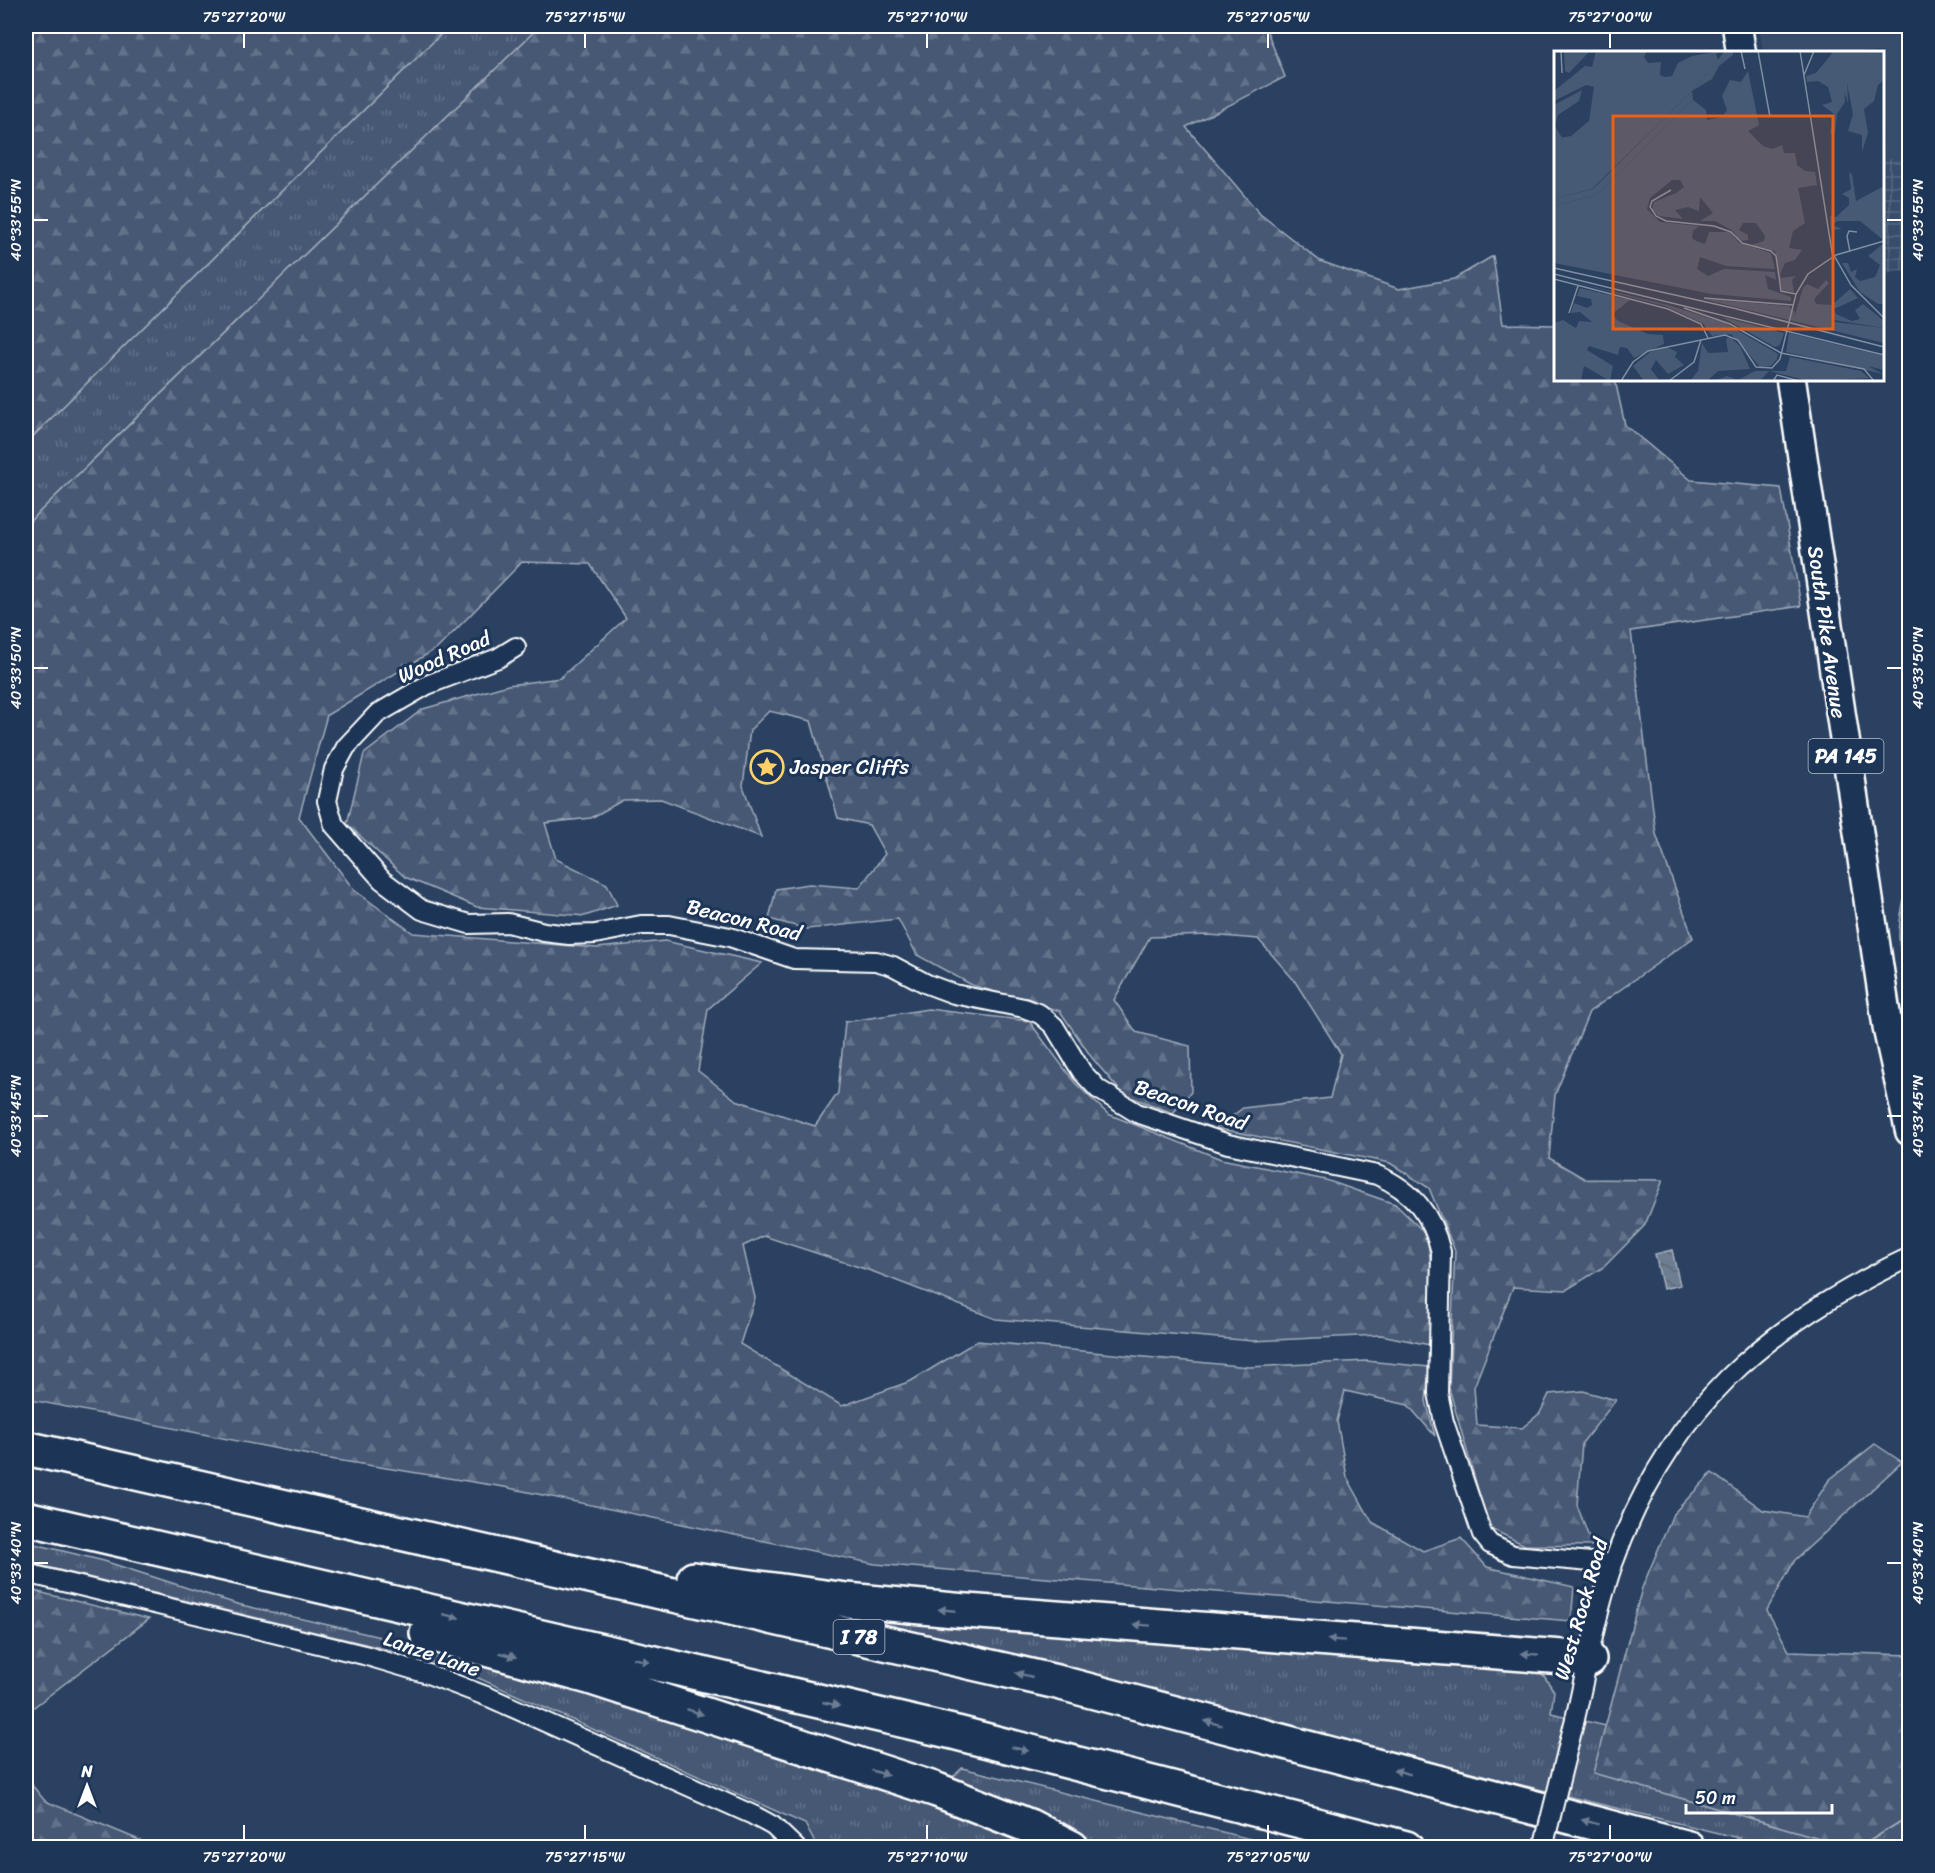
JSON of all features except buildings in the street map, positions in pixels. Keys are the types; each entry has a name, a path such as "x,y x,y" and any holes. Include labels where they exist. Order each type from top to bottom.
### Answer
{"highway":[{"path":"26,1443 129,1463 530,1551 740,1586 954,1610 1589,1659"},
{"name":"I 78","path":"26,1448 1057,1682 1688,1848"},
{"path":"26,1518 957,1733 1406,1848"},
{"path":"26,1526 589,1677 937,1790 1008,1817 1072,1848"}],"main road":[{"path":"1737,26 1741,51"},
{"name":"South Pike Avenue","path":"1791,381 1888,1030 1910,1131"}],"street":[{"name":"Wood Road","path":"334,825 327,801 328,791 334,769 346,747 359,731 377,714 427,685 498,658 516,647"},
{"name":"Beacon Road","path":"334,825 382,880 422,910 469,924 508,923 544,932 569,934 595,934 641,925 669,925 730,937 794,959 876,961 893,966 927,984 954,994 1024,1008 1040,1014 1054,1026 1082,1072 1098,1089 1137,1113 1228,1144 1377,1175 1397,1184 1426,1211 1439,1241 1441,1252 1438,1393 1444,1422 1482,1534 1490,1545 1513,1555 1613,1564"},
{"name":"West Rock Road","path":"1543,1848 1613,1564 1635,1511 1664,1457 1688,1420 1717,1388 1757,1350 1791,1323 1827,1299 1910,1257"},
{"name":"Lanze Lane","path":"26,1573 364,1655 428,1674 491,1698 746,1812 773,1826 796,1848"}],"shaded area":[{"path":"826,26 920,26 904,33 826,34"},
{"path":"1759,26 1909,26 1908,156 1884,159 1884,51 1763,51"},
{"path":"1909,156 1909,271 1884,274 1884,159"}],"green space":[{"path":"26,26 449,26 26,443"},
{"path":"449,26 540,26 26,525 26,443"},
{"path":"540,26 826,26 827,34 904,33 921,26 1265,26 1285,77 1186,127 1260,214 1320,261 1399,289 1454,279 1493,256 1503,324 1554,325 1554,381 1615,381 1625,425 1691,480 1781,488 1801,606 1631,631 1656,834 1693,938 1589,1012 1555,1095 1549,1158 1585,1179 1663,1180 1645,1225 1604,1267 1566,1290 1513,1287 1474,1387 1477,1425 1522,1428 1540,1413 1549,1394 1583,1391 1616,1400 1582,1443 1577,1505 1592,1546 1525,1545 1489,1528 1449,1388 1455,1251 1429,1188 1390,1163 1216,1128 1243,1108 1330,1098 1341,1054 1294,980 1258,939 1209,935 1150,937 1114,1000 1136,1032 1190,1046 1191,1092 1173,1113 1123,1094 1092,1058 1060,1011 972,985 917,955 898,919 807,929 769,919 776,889 809,884 859,888 885,854 869,825 838,818 811,721 769,711 750,730 743,786 761,837 661,799 623,800 591,818 545,823 556,859 607,884 617,905 585,916 477,907 405,877 347,824 364,754 423,709 508,685 560,678 626,618 590,564 522,562 439,647 327,715 299,817 354,890 413,933 597,948 665,941 762,963 708,1009 698,1071 736,1100 815,1126 838,1093 845,1022 928,1009 1029,1021 1075,1083 1108,1114 1221,1159 1326,1180 1395,1204 1427,1235 1432,1274 1430,1345 1381,1335 1253,1341 996,1319 874,1272 764,1236 743,1246 755,1298 740,1344 842,1406 911,1381 977,1341 1249,1367 1366,1361 1429,1367 1426,1401 1435,1436 1408,1405 1345,1391 1337,1421 1347,1477 1372,1522 1423,1551 1461,1538 1487,1567 1574,1587 1571,1621 875,1564 504,1487 324,1458 26,1399 26,525"},
{"path":"1908,880 1910,881 1909,981 1899,942 1902,908"},
{"path":"1875,1444 1902,1462 1795,1560 1767,1610 1789,1651 1909,1655 1909,1816 1860,1847 1851,1847 1593,1773 1642,1588 1673,1514 1712,1473 1763,1510 1805,1517 1829,1480"},
{"path":"26,1542 104,1561 237,1604 419,1646 642,1707 985,1820 1038,1847 817,1847 805,1824 465,1672 398,1652 26,1562"},
{"path":"26,1589 149,1619 26,1713"},
{"path":"796,1607 1540,1670 1554,1691 1551,1713 1606,1726 1594,1773 1851,1847 1775,1847"},
{"path":"962,1768 1283,1847 1103,1847 1004,1799 951,1779"},
{"path":"26,1778 45,1801 156,1847 26,1847"},
{"path":"1909,1816 1909,1847 1860,1847"}],"water":[{"path":"1672,1250 1680,1285 1663,1289 1655,1254"}],"place":[{"name":"Jasper Cliffs","path":"767,767"}]}
